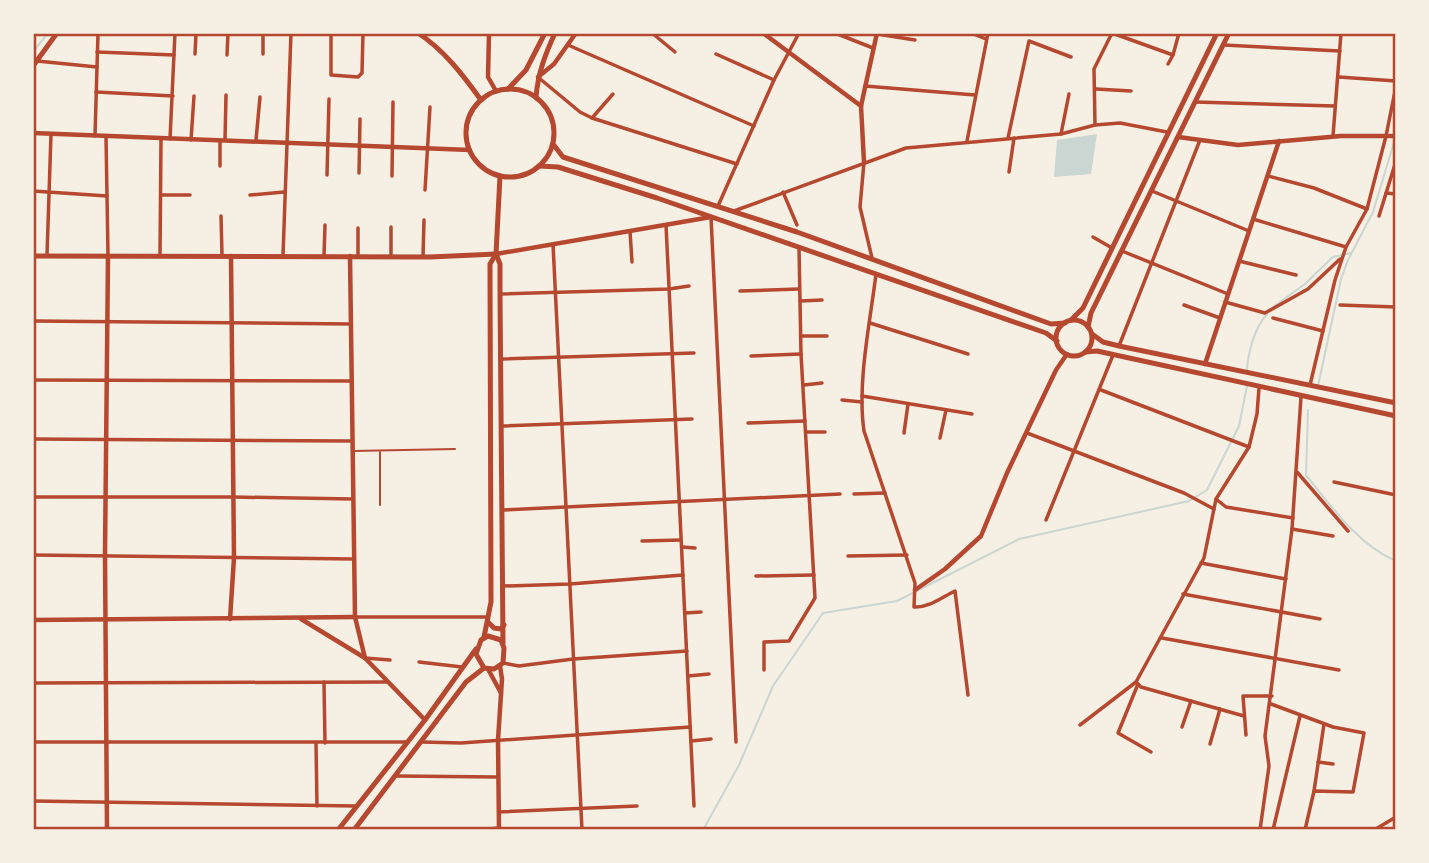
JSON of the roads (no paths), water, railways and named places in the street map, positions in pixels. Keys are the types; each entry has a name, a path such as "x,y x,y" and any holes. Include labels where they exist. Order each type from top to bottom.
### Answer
{"main road":[{"path":"35,64 57,33"},
{"path":"418,33 454,65 481,100"},
{"path":"508,89 526,70 545,33"},
{"path":"536,97 538,77 555,33"},
{"path":"1057,341 1058,330 1083,308 1217,33"},
{"path":"1088,327 1091,313 1229,33"},
{"path":"508,89 527,92 536,97 552,118 553,144 548,156 539,166 514,177 500,176 487,170 470,150 466,136 472,110 481,100 496,91 508,89"},
{"path":"553,144 563,157 734,211 1051,324 1083,322 1092,334 1103,342 1396,404"},
{"path":"539,166 558,167 657,198 1046,333 1057,341 1062,351 1067,354 1097,351 1396,416"},
{"path":"354,830 466,682 486,669 501,665 504,586 500,264 496,254 500,176"},
{"path":"657,198 661,188"},
{"path":"667,202 670,191"},
{"path":"1132,207 1142,212"},
{"path":"828,257 832,245"},
{"path":"33,256 423,257 496,254"},
{"path":"338,830 425,720 476,649 484,637 489,619 490,264 496,254"},
{"path":"1085,352 1090,346 1092,334"},
{"path":"489,619 494,628 501,629 504,625"},
{"path":"484,637 493,636 503,643"},
{"path":"476,649 480,664 486,669"}],"street":[{"path":"95,136 98,33"},
{"path":"170,139 175,33"},
{"path":"195,54 196,33"},
{"path":"227,55 228,33"},
{"path":"262,54 263,33"},
{"path":"283,255 290,33"},
{"path":"331,33 331,75 358,77 362,73 363,33"},
{"path":"489,33 488,77 496,91"},
{"path":"576,33 554,64 538,77 580,112 737,164"},
{"path":"652,33 675,52"},
{"path":"763,33 861,106"},
{"path":"718,206 774,80 799,33"},
{"path":"971,33 986,39"},
{"path":"967,141 988,33"},
{"path":"1095,125 1094,69 1112,33 1172,55"},
{"path":"1168,64 1179,33"},
{"path":"1333,136 1341,33"},
{"path":"838,34 873,48"},
{"path":"873,260 860,207 864,162 861,106 877,34 915,40"},
{"path":"1008,138 1029,41 1071,57"},
{"path":"568,45 754,126"},
{"path":"1224,45 1340,51"},
{"path":"97,52 174,55"},
{"path":"716,54 774,80"},
{"path":"35,64 97,67"},
{"path":"1310,386 1346,247 1367,209 1386,136 1396,83 1338,77"},
{"path":"865,86 975,94"},
{"path":"1096,89 1131,91"},
{"path":"96,92 173,96"},
{"path":"592,118 613,94"},
{"path":"1061,134 1069,94"},
{"path":"220,166 226,95"},
{"path":"191,139 194,96"},
{"path":"256,140 260,97"},
{"path":"327,174 329,99"},
{"path":"392,176 393,102"},
{"path":"1195,102 1335,106"},
{"path":"425,190 430,107"},
{"path":"359,173 360,119"},
{"path":"734,211 906,148 1061,134 1095,125 1120,123 1167,132"},
{"path":"33,133 470,150"},
{"path":"47,256 51,134"},
{"path":"1178,137 1238,145 1333,136 1396,136"},
{"path":"106,137 107,830"},
{"path":"1009,172 1014,138"},
{"path":"160,255 161,139"},
{"path":"1119,346 1200,140"},
{"path":"1205,364 1279,141"},
{"path":"1379,216 1396,161"},
{"path":"1268,176 1314,188 1367,209"},
{"path":"33,191 107,195"},
{"path":"1152,191 1250,231"},
{"path":"250,195 284,192"},
{"path":"783,192 797,225"},
{"path":"1386,193 1396,194"},
{"path":"160,195 190,195"},
{"path":"221,216 222,255"},
{"path":"496,254 711,217 736,742"},
{"path":"1253,219 1346,247"},
{"path":"423,257 424,220"},
{"path":"666,223 694,806"},
{"path":"324,256 325,225"},
{"path":"391,227 391,257"},
{"path":"358,228 358,257"},
{"path":"630,230 632,262"},
{"path":"1093,237 1112,248"},
{"path":"553,244 582,830"},
{"path":"764,670 764,642 789,640 815,598 801,354 799,247"},
{"path":"1122,251 1228,294"},
{"path":"230,619 234,558 231,256"},
{"path":"350,256 355,617 365,658"},
{"path":"1226,302 1265,313 1308,289 1343,257"},
{"path":"1240,261 1296,275"},
{"path":"876,274 862,399 864,431 915,583 914,607 955,591 968,695"},
{"path":"500,294 669,289 689,286"},
{"path":"740,291 799,289"},
{"path":"800,301 822,300"},
{"path":"1184,304 1220,318"},
{"path":"1340,305 1396,307"},
{"path":"1273,318 1323,331"},
{"path":"33,321 351,324"},
{"path":"870,323 968,354"},
{"path":"801,336 827,336"},
{"path":"501,359 694,353"},
{"path":"751,356 801,354"},
{"path":"915,590 945,569 981,536 1007,473 1056,370 1067,354"},
{"path":"1046,520 1113,355"},
{"path":"33,380 352,381"},
{"path":"803,384 822,383"},
{"path":"1151,752 1118,733 1137,683 1201,563 1211,533 1216,499 1249,447 1257,414 1259,388"},
{"path":"1100,389 1249,447"},
{"path":"1259,830 1269,766 1265,736 1292,529 1301,397"},
{"path":"842,400 862,399 972,414"},
{"path":"904,433 908,404"},
{"path":"940,438 946,410"},
{"path":"502,426 692,419"},
{"path":"748,424 805,421"},
{"path":"806,432 825,432"},
{"path":"1027,433 1184,493 1214,509"},
{"path":"33,439 352,440"},
{"path":"1297,472 1348,531"},
{"path":"1334,482 1396,495"},
{"path":"853,494 885,493"},
{"path":"502,510 724,498 840,495"},
{"path":"33,497 233,496 353,499"},
{"path":"1216,499 1226,507 1293,518"},
{"path":"1292,529 1334,536"},
{"path":"642,541 681,540"},
{"path":"682,547 695,548"},
{"path":"33,555 354,559"},
{"path":"848,556 907,555"},
{"path":"1201,563 1286,579"},
{"path":"504,586 683,575"},
{"path":"756,576 814,575"},
{"path":"1183,594 1321,620"},
{"path":"685,613 701,612"},
{"path":"33,620 355,617 489,619"},
{"path":"300,619 365,658 425,720"},
{"path":"1162,638 1339,670"},
{"path":"479,830 499,829 501,665 519,666 573,659 687,651"},
{"path":"365,658 390,660"},
{"path":"419,662 462,667"},
{"path":"486,669 502,694"},
{"path":"688,676 709,674"},
{"path":"324,682 324,743"},
{"path":"33,683 388,682"},
{"path":"1137,683 1141,687 1244,716"},
{"path":"1080,725 1137,683"},
{"path":"1246,735 1243,696 1272,696"},
{"path":"1182,727 1191,701"},
{"path":"1271,704 1324,723 1364,733 1353,792 1314,791"},
{"path":"1210,744 1220,709"},
{"path":"1273,830 1301,715"},
{"path":"1305,830 1324,723"},
{"path":"420,741 461,743 690,727"},
{"path":"691,741 711,739"},
{"path":"33,742 407,742"},
{"path":"316,743 317,806"},
{"path":"1318,762 1334,764"},
{"path":"396,776 498,777"},
{"path":"33,801 356,806"},
{"path":"499,812 637,806"},
{"path":"1374,830 1396,817"}],"lane":[{"path":"352,451 455,449"},
{"path":"380,451 380,505"}],"waterway":[{"path":"33,52 48,33"},
{"path":"1395,134 1396,126"},
{"path":"1318,386 1341,279 1373,212 1395,139"},
{"path":"1273,307 1305,284 1333,257 1351,253"},
{"path":"1247,370 1253,340 1267,314"},
{"path":"703,830 739,765 773,686 823,613 897,601 1019,539 1189,501 1207,490 1239,426 1247,386"},
{"path":"1308,410 1306,475 1357,535 1396,561"}]}
